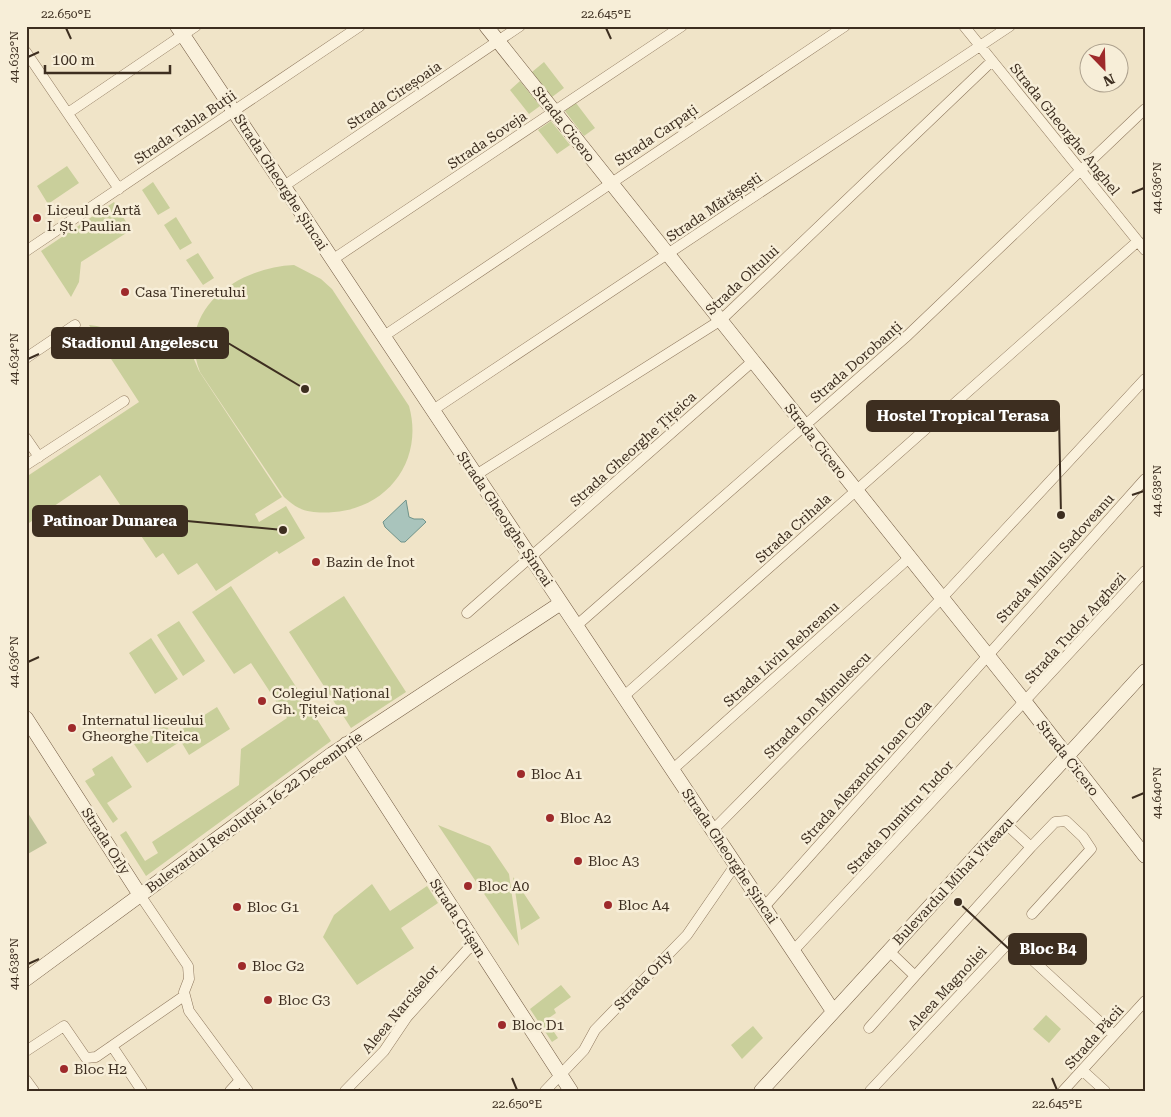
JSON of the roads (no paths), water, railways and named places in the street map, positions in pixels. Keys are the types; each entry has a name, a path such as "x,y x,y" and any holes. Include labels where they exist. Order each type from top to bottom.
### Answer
{"street":[{"path":"68,113 180,31 196,26"},
{"name":"Strada Tabla Buții","path":"26,251 360,26"},
{"name":"Strada Cicero","path":"486,26 987,657 1025,702 1145,856"},
{"name":"Strada Cireșoaia","path":"284,186 520,26"},
{"name":"Strada Soveja","path":"332,260 682,26"},
{"name":"Strada Carpați","path":"384,336 610,182 845,26"},
{"name":"Strada Gheorghe Anghel","path":"964,26 1145,250"},
{"name":"Strada Mărășești","path":"433,410 1010,26"},
{"name":"Strada Gheorghe Șincai","path":"180,31 623,697 765,906 833,1012"},
{"path":"26,52 119,188"},
{"name":"Strada Oltului","path":"476,475 721,320 992,61"},
{"name":"Strada Dorobanți","path":"576,626 908,335 1145,109"},
{"name":"Strada Crihala","path":"623,697 1138,241"},
{"path":"26,358 75,325"},
{"name":"Strada Gheorghe Țițeica","path":"467,613 753,361"},
{"name":"Strada Ion Minulescu","path":"713,830 941,599 1145,379"},
{"path":"26,465 124,401"},
{"path":"26,438 39,457"},
{"name":"Strada Mihail Sadoveanu","path":"987,657 1145,478"},
{"name":"Strada Liviu Rebreanu","path":"672,770 909,558"},
{"name":"Strada Tudor Arghezi","path":"1025,702 1145,571"},
{"name":"Bulevardul Revoluției 16-22 Decembrie","path":"26,979 346,744 561,603"},
{"name":"Strada Alexandru Ioan Cuza","path":"765,906 987,657"},
{"name":"Bulevardul Mihai Viteazu","path":"761,1091 1145,671"},
{"name":"Strada Dumitru Tudor","path":"794,950 1025,702"},
{"name":"Strada Orly","path":"26,718 188,966 190,979 186,985 184,996"},
{"name":"Strada Crișan","path":"346,744 572,1091"},
{"path":"869,1028 1031,847 1055,822 1066,821 1084,837 1091,849 1032,914"},
{"path":"1006,824 1031,847"},
{"name":"Strada Orly","path":"545,1091 584,1050 595,1030 691,930 736,864"},
{"name":"Aleea Magnoliei","path":"870,1091 1011,940 1114,1034"},
{"name":"Aleea Narciselor","path":"345,1091 384,1051 407,1017 467,950 476,945"},
{"path":"888,951 915,976"},
{"path":"26,1051 64,1026 86,1058 96,1057 184,996 189,1011 248,1091"},
{"name":"Strada Păcii","path":"1063,1091 1145,1001"},
{"path":"112,1046 142,1091"},
{"path":"1082,1070 1105,1091"},
{"path":"26,1080 34,1091"},
{"path":"230,1091 240,1080"}],"water":[{"path":"406,500 409,517 423,519 426,522 405,542 401,542 385,527 383,522"}],"place":[{"name":"Liceul de Artă I. Șt. Paulian","path":"37,218"},
{"name":"Casa Tineretului","path":"125,292"},
{"name":"Stadionul Angelescu","path":"305,389"},
{"name":"Hostel Tropical Terasa","path":"1061,515"},
{"name":"Patinoar Dunarea","path":"283,530"},
{"name":"Bazin de Înot","path":"316,562"},
{"name":"Colegiul Național Gh. Țițeica","path":"262,701"},
{"name":"Internatul liceului Gheorghe Titeica","path":"72,728"},
{"name":"Bloc A1","path":"521,774"},
{"name":"Bloc A2","path":"550,818"},
{"name":"Bloc A3","path":"578,861"},
{"name":"Bloc A0","path":"468,886"},
{"name":"Bloc B4","path":"958,902"},
{"name":"Bloc A4","path":"608,905"},
{"name":"Bloc G1","path":"237,907"},
{"name":"Bloc G2","path":"242,966"},
{"name":"Bloc G3","path":"268,1000"},
{"name":"Bloc D1","path":"502,1025"},
{"name":"Bloc H2","path":"64,1069"}]}
